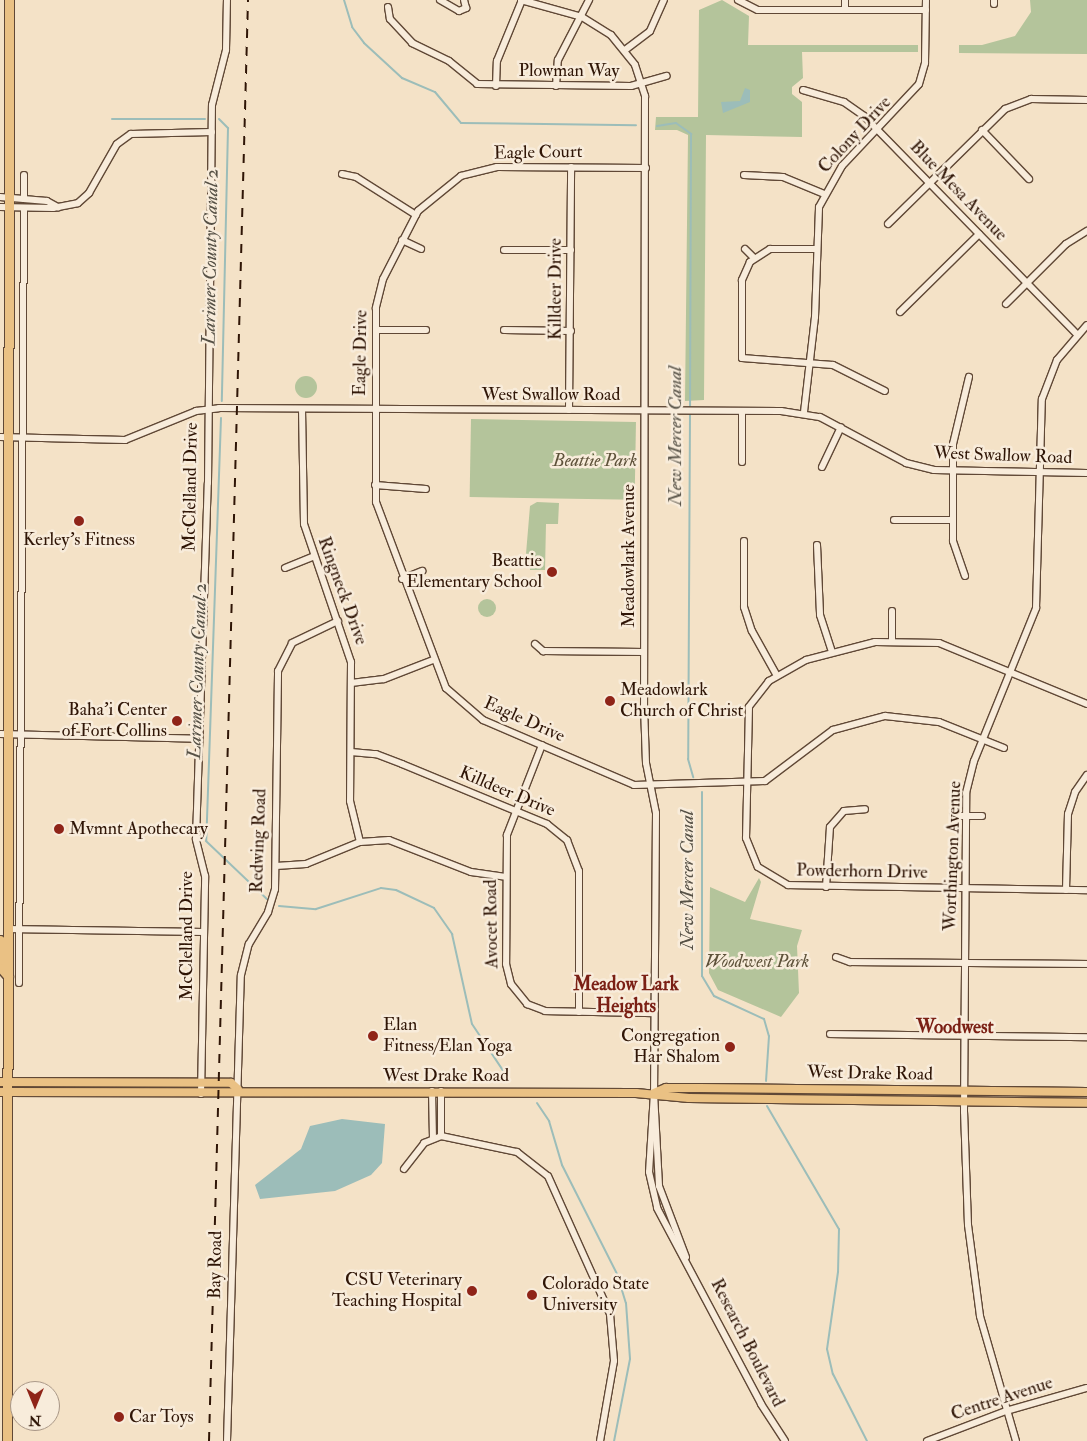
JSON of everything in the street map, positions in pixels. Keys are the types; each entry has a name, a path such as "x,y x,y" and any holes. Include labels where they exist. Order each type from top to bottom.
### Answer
{"highway":[{"path":"7,1441 10,1082 2,734 4,197 9,0"},
{"path":"0,920 7,929"},
{"path":"0,940 1,968 8,976"},
{"path":"0,1435 2,1441"}],"main road":[{"name":"West Drake Road","path":"0,1082 202,1083 231,1084 238,1089 654,1093 734,1098 1087,1103"},
{"path":"79,1093 104,1090 109,1083"},
{"path":"110,1093 152,1083"},
{"name":"West Drake Road","path":"654,1093 666,1088 1087,1092"},
{"path":"734,1098 749,1094 753,1088"},
{"name":"West Drake Road","path":"0,1092 231,1095 238,1089"}],"street":[{"name":"McClelland Drive","path":"201,1094 205,876 196,839 212,132 213,92 226,50 227,0"},
{"path":"440,0 459,11 466,8 464,0"},
{"path":"496,86 498,60 522,0"},
{"name":"Meadowlark Avenue","path":"522,0 582,17 606,31 625,50 642,84 646,168 644,752 656,813 654,1093"},
{"path":"556,86 558,60 582,17 589,0"},
{"path":"625,50 650,31 664,0"},
{"path":"738,0 758,10 926,10"},
{"path":"845,0 845,10"},
{"name":"Colony Drive","path":"804,412 810,361 816,248 824,194 842,166 878,130 919,84 925,63 926,0"},
{"name":"Plowman Way","path":"388,7 390,19 412,43 449,61 477,84 496,86 642,84 667,76"},
{"name":"Blue Mesa Avenue","path":"803,90 844,102 878,130 1077,334"},
{"path":"888,224 982,130 1022,101 1087,100"},
{"path":"982,130 1029,179"},
{"path":"4,207 59,207 84,198 117,144 131,134 212,132"},
{"name":"Eagle Court","path":"385,274 416,215 441,188 473,172 498,167 646,168"},
{"name":"Killdeer Drive","path":"569,410 571,167"},
{"path":"342,174 416,215"},
{"path":"24,175 24,199"},
{"path":"744,175 782,177 824,194"},
{"path":"4,197 24,199 59,207"},
{"path":"19,982 24,208"},
{"path":"1006,304 1066,244 1087,232"},
{"path":"900,312 979,234"},
{"path":"402,240 421,249"},
{"path":"816,248 776,248 754,258 742,280 742,358 810,361 844,368 885,391"},
{"path":"744,249 754,258"},
{"path":"504,250 571,250"},
{"name":"Eagle Drive","path":"385,274 378,296 376,330 375,485 381,524 433,660 446,688 467,710 542,746 624,781 651,785 746,785 773,778 802,750 833,730 873,718 924,718 1004,748"},
{"name":"Worthington Avenue","path":"1016,1441 980,1316 972,1266 964,1102 966,816 968,781 1036,608 1038,473 1044,392 1057,360 1077,334 1087,325"},
{"path":"376,330 426,330"},
{"path":"504,330 571,331"},
{"path":"965,576 955,551 953,473 954,428 968,377"},
{"name":"West Swallow Road","path":"4,437 132,439 207,409 222,408 804,412 840,427 906,463 953,473 1087,473"},
{"name":"Ringneck Drive","path":"302,409 302,514 314,556 350,654 351,811 360,842"},
{"path":"742,412 742,462"},
{"path":"822,467 840,427"},
{"path":"375,485 426,489"},
{"path":"894,520 953,520"},
{"path":"744,540 744,607 752,631 777,676"},
{"path":"817,545 820,615 832,652"},
{"path":"285,568 314,556"},
{"path":"402,579 422,571"},
{"path":"892,611 892,641"},
{"name":"Redwing Road","path":"238,1089 242,966 272,904 276,866 279,664 292,643 338,621"},
{"name":"Powderhorn Drive","path":"1087,704 952,646 892,641 832,652 777,676 760,689 749,707 746,785 746,838 758,868 783,884 826,887 1087,890"},
{"path":"534,644 543,651 644,652"},
{"path":"351,683 384,679 433,660"},
{"path":"2,734 20,737 199,739"},
{"name":"Avocet Road","path":"542,746 514,811 507,835 506,964 511,984 533,1007 579,1012 654,1013"},
{"name":"Killdeer Drive","path":"351,752 376,754 554,828 576,856 579,1012"},
{"path":"1066,890 1068,814 1075,792 1087,775"},
{"path":"826,887 830,827 844,811 865,809"},
{"path":"953,816 982,816"},
{"path":"276,866 306,864 360,842 401,842 471,872 506,877"},
{"path":"7,929 20,931 204,932"},
{"path":"836,957 850,962 1087,964"},
{"path":"830,1034 1087,1037"},
{"name":"Bay Road","path":"227,1441 238,1089"},
{"path":"436,1091 441,1136"},
{"path":"433,1138 436,1091"},
{"name":"Research Boulevard","path":"654,1093 649,1139 652,1189 664,1223 686,1257 761,1404 785,1441"},
{"path":"404,1169 433,1138 441,1136 517,1152 541,1168 556,1189 611,1319 614,1361 600,1441"},
{"name":"Centre Avenue","path":"927,1441 1006,1411 1087,1388"}],"green space":[{"path":"722,0 749,16 748,45 918,45 918,52 802,52 803,78 792,87 792,94 802,102 802,137 706,135 704,400 685,401 688,135 677,130 655,130 656,117 698,117 699,10"},
{"path":"1030,0 1087,0 1087,54 959,53 959,45 982,45 1015,36 1031,12"},
{"path":"306,376 314,379 317,387 314,395 306,398 298,395 295,387 298,379"},
{"name":"Beattie Park","path":"471,419 636,422 635,500 470,497"},
{"path":"537,502 559,503 558,524 546,524 545,570 530,570 530,554 526,554 530,506"},
{"path":"487,599 493,602 496,608 493,614 487,617 481,614 478,608 481,602"},
{"name":"Woodwest Park","path":"759,878 761,882 750,919 802,930 797,946 799,993 781,1017 718,990 709,973 710,887 745,902"}],"water":[{"path":"745,88 750,90 750,102 723,113 721,102 740,101"},
{"path":"342,1119 385,1124 382,1163 371,1175 335,1191 260,1199 255,1185 301,1149 310,1126"}],"waterway":[{"name":"New Mercer Canal","path":"344,0 352,27 364,43 402,78 435,92 461,123 636,125"},
{"name":"Larimer County Canal 2","path":"112,119 205,119"},
{"name":"Larimer County Canal 2","path":"219,119 228,128 222,401"},
{"name":"New Mercer Canal","path":"657,126 676,123 691,134 690,408"},
{"name":"New Mercer Canal","path":"690,413 688,759 693,777"},
{"name":"Larimer County Canal 2","path":"221,418 206,841 267,899"},
{"name":"New Mercer Canal","path":"702,792 702,976 714,996 764,1019 769,1036 766,1081"},
{"name":"Larimer County Canal 2","path":"279,906 316,909 381,888 396,890 434,908 452,934 472,1024 508,1078"},
{"name":"Larimer County Canal 2","path":"537,1103 549,1121 562,1165 617,1274 626,1303 630,1359 614,1441"},
{"name":"New Mercer Canal","path":"767,1106 839,1229 838,1272 827,1349 833,1374 867,1441"}],"railway":[{"path":"209,1441 248,0"}],"place":[{"name":"Kerley's Fitness","path":"79,521"},
{"name":"Beattie Elementary School","path":"552,572"},
{"name":"Meadowlark Church of Christ","path":"610,701"},
{"name":"Baha'i Center of Fort Collins","path":"177,721"},
{"name":"Mvmnt Apothecary","path":"59,829"},
{"name":"Elan Fitness/Elan Yoga","path":"373,1036"},
{"name":"Congregation Har Shalom","path":"730,1047"},
{"name":"CSU Veterinary Teaching Hospital","path":"472,1291"},
{"name":"Colorado State University","path":"532,1295"},
{"name":"Car Toys","path":"119,1417"}],"district":[{"name":"Meadow Lark Heights","path":"626,996"},
{"name":"Woodwest","path":"955,1028"}]}
